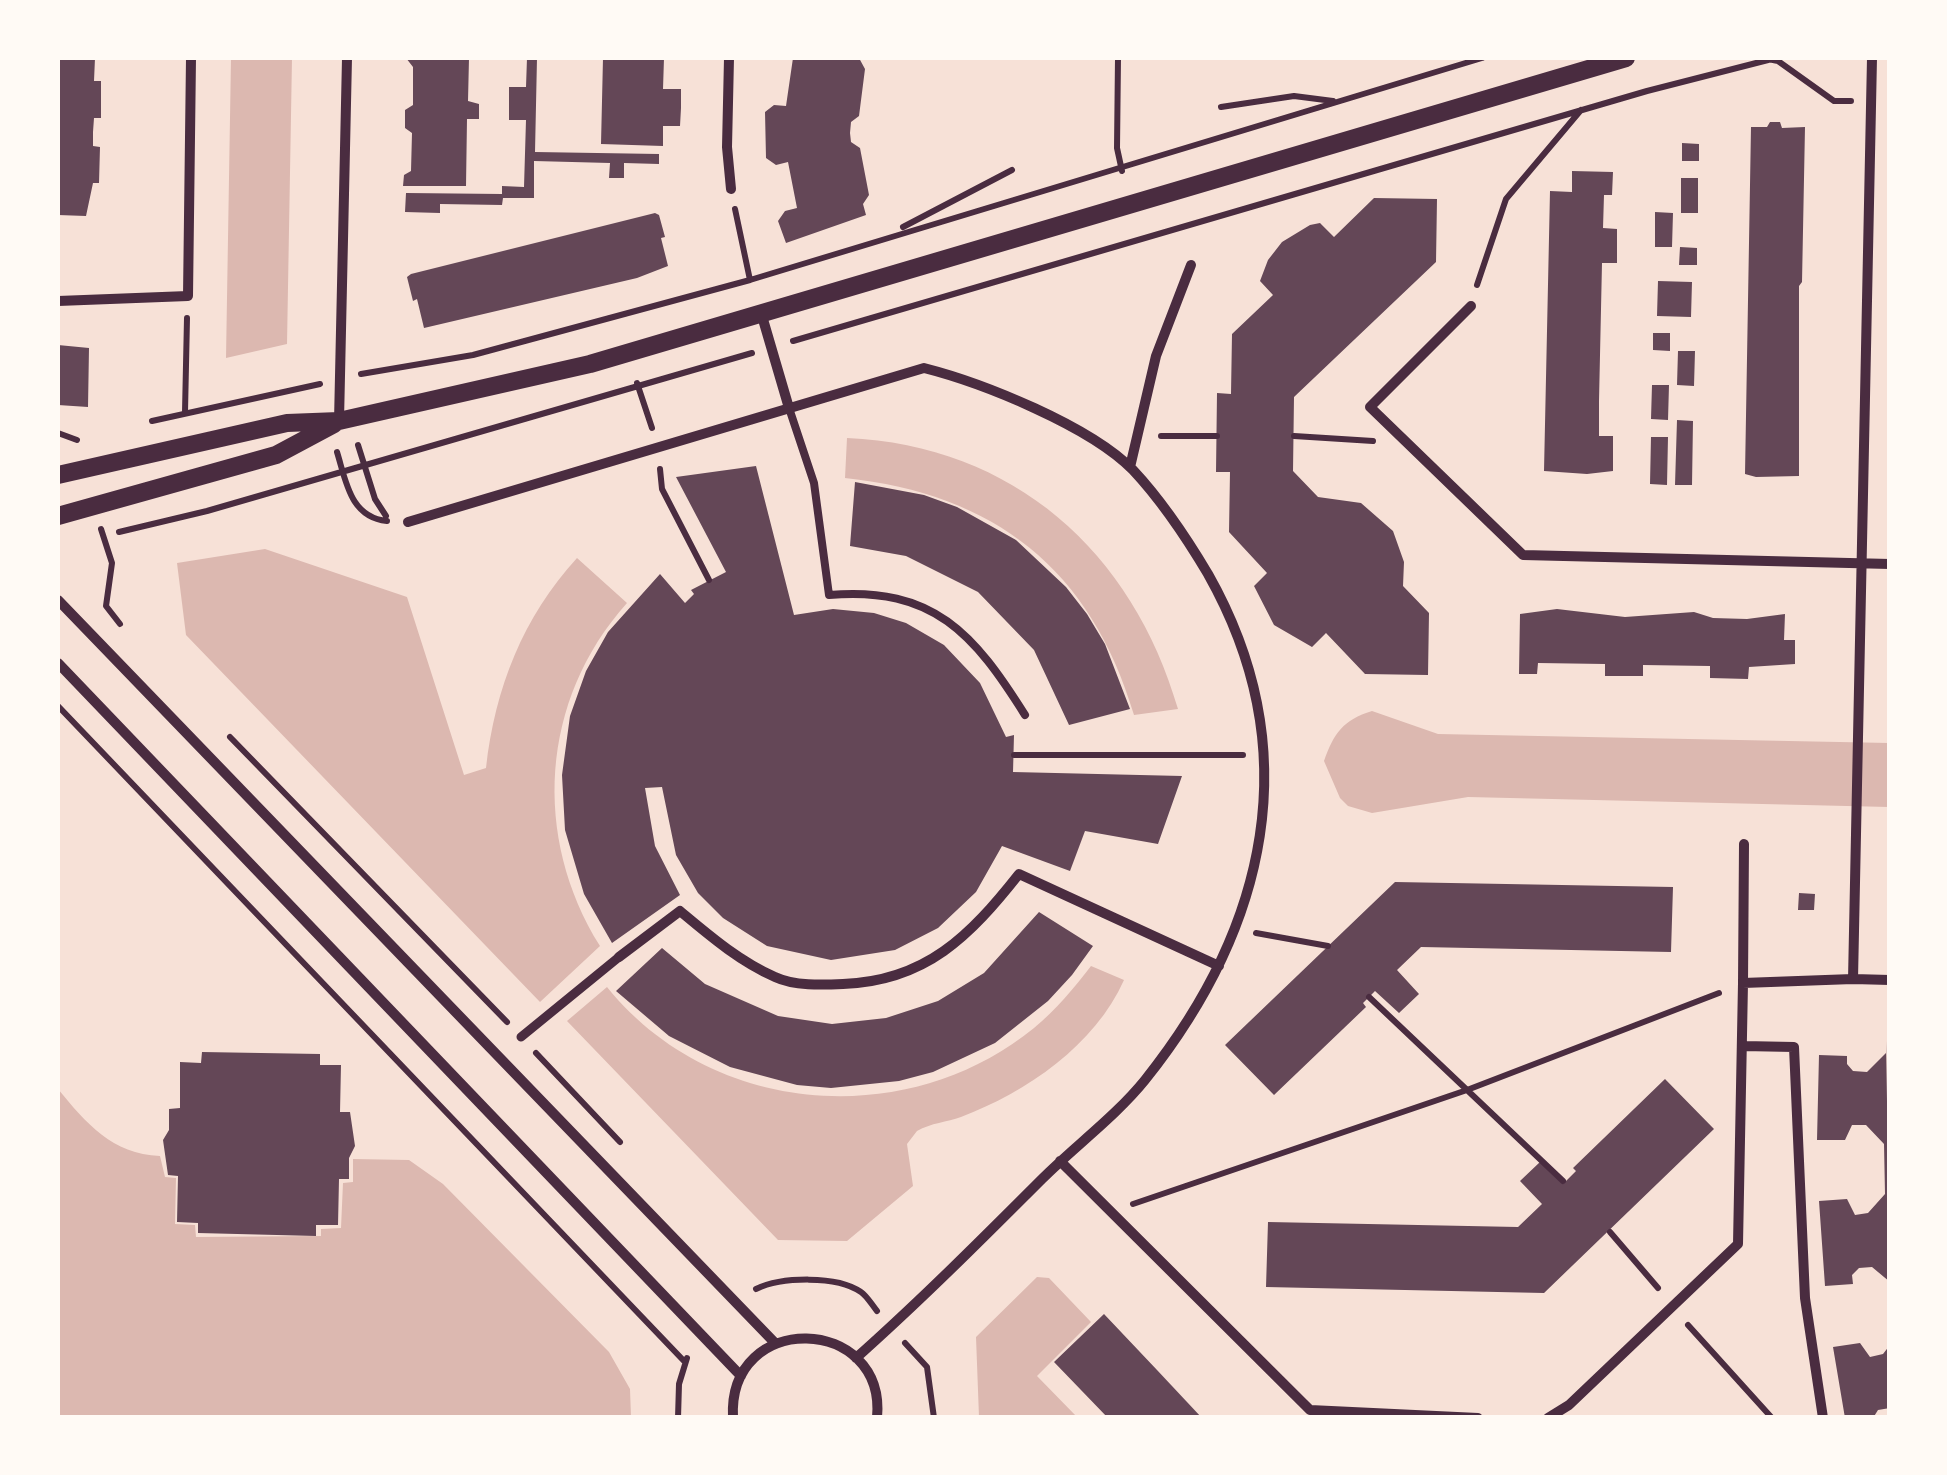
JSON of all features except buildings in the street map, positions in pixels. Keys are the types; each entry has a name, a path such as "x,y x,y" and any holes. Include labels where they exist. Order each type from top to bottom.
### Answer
{"street":[{"path":"58,301 188,296 192,58"},
{"path":"339,421 347,58"},
{"path":"729,58 726,147 731,188"},
{"path":"58,476 287,423 339,421 590,364 1626,58"},
{"path":"1853,978 1872,58"},
{"path":"1130,467 1156,356 1191,265"},
{"path":"1471,306 1370,407 1522,555 1890,564"},
{"path":"762,316 789,408"},
{"path":"408,522 924,368 970,380 1030,406 1130,467 1182,528 1226,605 1250,675 1262,755 1265,818 1250,894 1219,966 1189,1020 1142,1084 856,1358"},
{"path":"58,516 276,455 339,421"},
{"path":"58,600 776,1343"},
{"path":"58,663 740,1376"},
{"path":"1548,1418 1569,1405 1738,1244 1744,844"},
{"path":"521,1037 680,911 727,951 778,979 822,986 867,983 916,971 952,946 985,916 1018,874 1219,966"},
{"path":"1743,983 1890,980"},
{"path":"1743,1046 1794,1047 1805,1298 1823,1418"},
{"path":"1060,1162 1310,1410 1478,1418"},
{"path":"733,1418 740,1376 759,1353 776,1343 818,1338 856,1358 874,1386 877,1418"}],"lane":[{"path":"789,408 814,483 830,595 867,592 953,622 986,652 1025,714"}],"path":[{"path":"1118,58 1117,148 1122,168"},
{"path":"188,296 185,412 473,356 750,280 894,233 1482,58"},
{"path":"103,534 207,511 1581,110 1768,59 1778,61 1834,101 1870,101"},
{"path":"1568,76 1581,110"},
{"path":"1221,107 1294,96 1339,102"},
{"path":"1471,306 1506,200 1581,110"},
{"path":"894,233 1012,170"},
{"path":"731,188 750,280 762,316"},
{"path":"339,421 357,442 381,512 393,521 364,513 351,498 337,450 339,421"},
{"path":"58,433 78,441"},
{"path":"1140,436 1217,436"},
{"path":"1294,436 1407,443"},
{"path":"658,448 662,490 708,580"},
{"path":"106,606 134,639"},
{"path":"58,706 684,1360 678,1418"},
{"path":"217,724 626,1148"},
{"path":"1014,755 1262,755"},
{"path":"1234,930 1328,946"},
{"path":"1111,1212 1467,1090 1743,983"},
{"path":"1369,997 1563,1181"},
{"path":"751,1280 759,1286"}],"shaded area":[{"path":"231,58 292,58 287,344 226,358"},
{"path":"847,438 907,445 962,461 1013,485 1058,517 1097,556 1131,601 1158,653 1178,709 1134,715 1115,664 1092,619 1063,580 1030,548 991,522 947,501 899,487 845,478"},
{"path":"265,549 407,597 464,775 486,768 496,710 515,655 541,604 577,558 627,603 598,641 577,682 562,725 555,770 563,860 578,904 600,946 540,1002 186,635 177,563"},
{"path":"1372,711 1438,734 1889,743 1889,807 1468,797 1372,813 1348,806 1340,798 1324,761 1341,729"},
{"path":"1091,966 1124,980 1096,1025 1034,1080 986,1107 917,1131 907,1144 913,1186 847,1241 778,1240 567,1021 607,987 650,1030 700,1062 754,1084 811,1095 870,1095 928,1084 983,1061 1042,1021"},
{"path":"58,1089 90,1125 114,1143 160,1156 165,1177 176,1178 175,1224 195,1225 196,1237 321,1236 321,1229 341,1228 343,1183 353,1182 353,1159 409,1160 443,1184 609,1352 630,1389 631,1417 58,1417"},
{"path":"1037,1277 1049,1278 1091,1322 1037,1376 1077,1417 979,1417 976,1337"}]}
